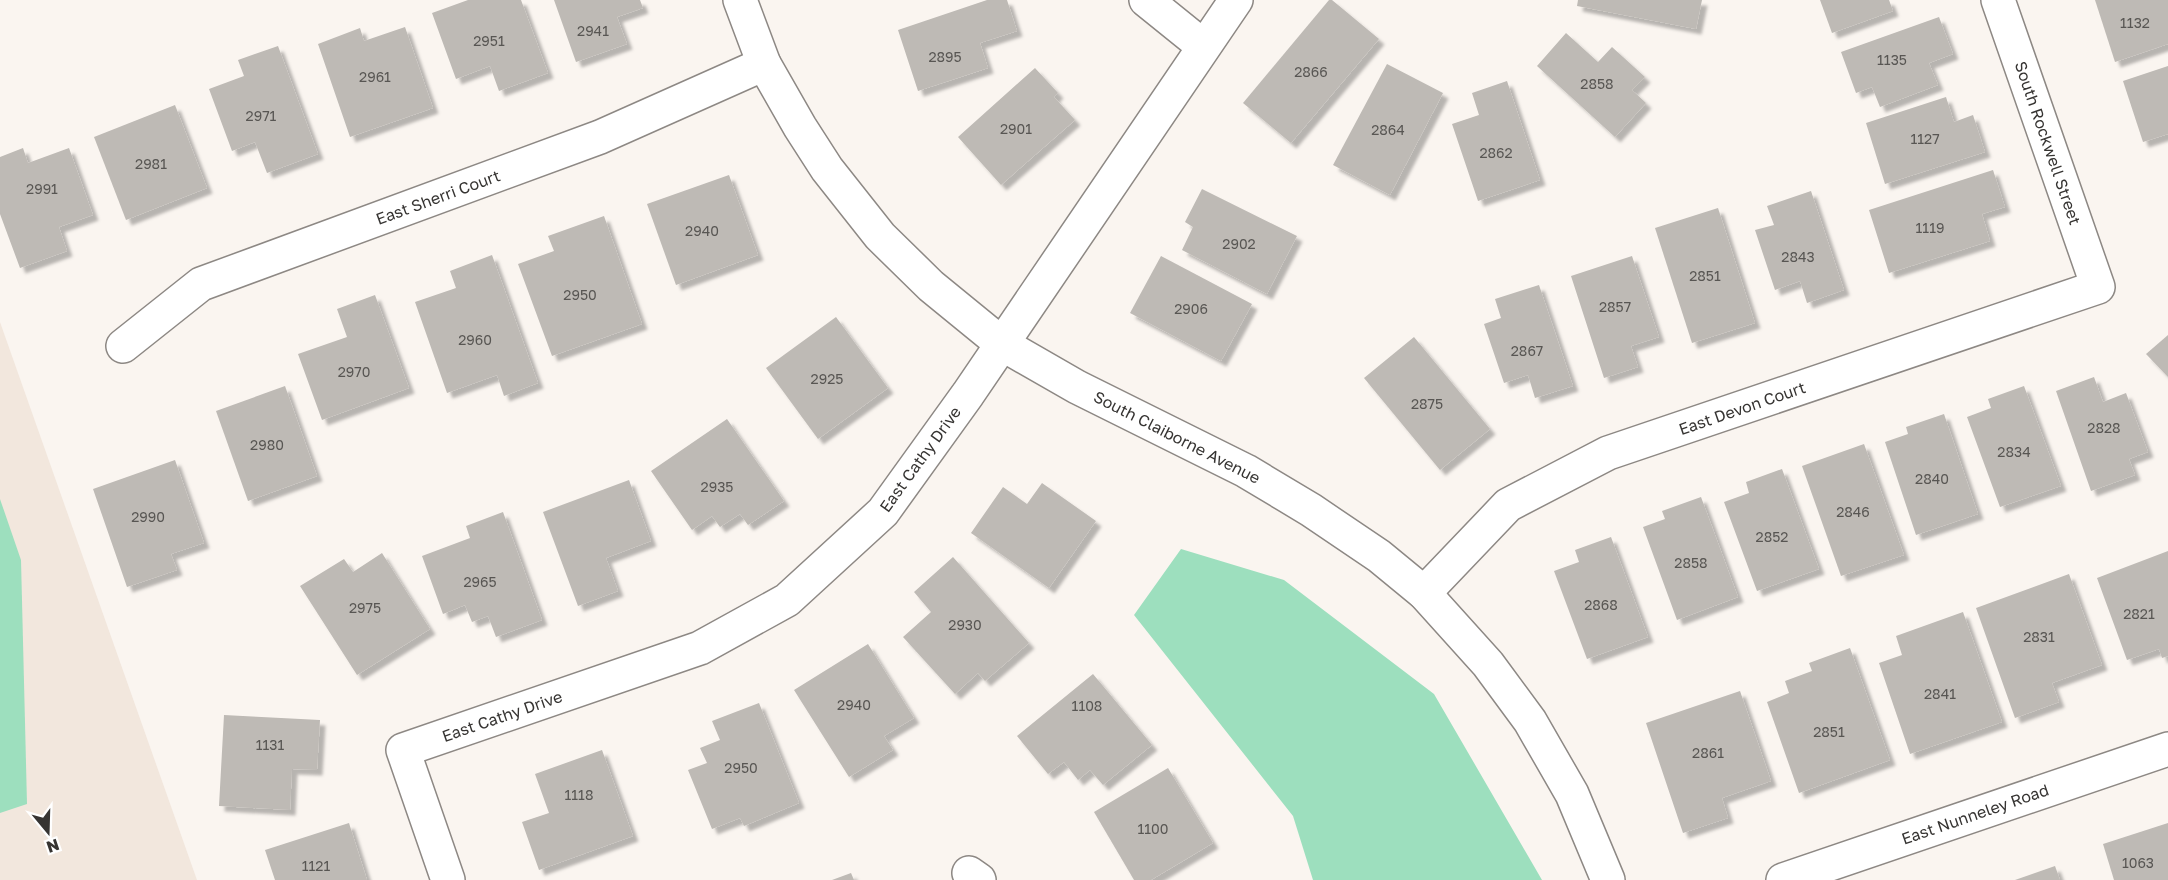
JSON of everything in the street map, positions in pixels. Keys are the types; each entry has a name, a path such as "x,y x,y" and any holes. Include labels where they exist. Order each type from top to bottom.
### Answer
{"street":[{"name":"South Claiborne Avenue","path":"740,0 764,64 827,169 879,236 931,286 1002,344 1077,387 1245,471 1274,488 1379,556 1424,592 1488,664 1530,721 1572,794 1608,880"},
{"path":"1146,0 1203,46"},
{"name":"East Cathy Drive","path":"448,880 403,750 700,648 787,600 883,512 1002,344 1236,0"},
{"name":"South Rockwell Street","path":"1998,0 2098,287"},
{"name":"East Sherri Court","path":"123,346 201,284 600,137 764,64"},
{"name":"East Devon Court","path":"1424,592 1508,505 1608,453 2098,287"},
{"name":"East Nunneley Road","path":"1783,880 2168,748"}],"shaded area":[{"path":"0,322 197,880 0,880"}],"green space":[{"path":"0,499 21,560 27,804 0,813"},
{"path":"1181,549 1284,580 1434,694 1542,880 1313,880 1293,816 1134,615"}],"building":[{"path":"468,0 521,0 548,73 499,91 490,66 456,79 432,13"},
{"path":"554,0 640,0 643,8 617,17 627,44 576,62"},
{"path":"987,0 1007,0 1017,31 980,43 988,68 918,91 898,30"},
{"path":"1329,0 1332,0 1379,39 1291,143 1243,103"},
{"path":"1578,0 1702,0 1696,29 1577,6"},
{"path":"1820,0 1889,0 1893,11 1832,33"},
{"path":"2095,0 2168,0 2168,44 2115,62"},
{"path":"1939,17 1953,54 1929,63 1938,85 1880,107 1872,87 1856,93 1841,52"},
{"path":"405,27 433,108 350,137 318,44 360,28 364,41"},
{"path":"1566,33 1598,62 1612,47 1645,77 1632,90 1646,103 1615,137 1537,66"},
{"path":"278,46 318,154 267,173 255,142 232,151 209,89 244,76 238,60"},
{"path":"1387,64 1443,93 1390,195 1333,165"},
{"path":"2168,66 2168,134 2143,142 2123,81"},
{"path":"1035,68 1058,93 1054,97 1075,120 1001,185 958,137"},
{"path":"1507,81 1540,180 1478,201 1452,124 1479,115 1472,93"},
{"path":"1946,97 1954,122 1973,115 1985,152 1885,184 1866,123"},
{"path":"175,105 207,188 126,220 94,137"},
{"path":"23,148 28,163 69,148 93,215 59,227 67,251 20,268 0,214 0,157"},
{"path":"1993,170 2005,207 1982,214 1990,241 1889,273 1869,210"},
{"path":"729,175 758,255 676,285 647,204"},
{"path":"1202,189 1297,236 1267,294 1182,250 1193,227 1185,222"},
{"path":"1811,191 1844,290 1807,303 1800,281 1775,290 1755,230 1774,225 1767,206"},
{"path":"1718,208 1755,323 1692,343 1655,228"},
{"path":"604,216 642,324 552,356 518,264 554,251 548,236"},
{"path":"492,255 538,383 504,396 497,375 447,393 415,302 456,288 450,271"},
{"path":"1161,256 1252,304 1221,361 1130,313"},
{"path":"1632,256 1659,337 1631,346 1638,367 1604,378 1571,276"},
{"path":"1539,285 1573,386 1535,398 1528,375 1504,383 1484,324 1501,318 1495,299"},
{"path":"375,295 409,388 322,420 298,354 347,337 337,309"},
{"path":"836,317 888,388 818,439 766,368"},
{"path":"2168,335 2168,377 2146,354"},
{"path":"1414,337 1490,429 1440,470 1364,378"},
{"path":"2094,377 2103,402 2126,393 2148,452 2129,459 2135,475 2091,491 2056,391"},
{"path":"285,386 317,476 248,501 216,411"},
{"path":"2024,386 2061,486 2000,507 1967,417 1991,408 1988,399"},
{"path":"1944,414 1978,514 1916,535 1885,442 1908,434 1906,427"},
{"path":"727,419 784,501 748,525 740,514 720,527 712,516 692,530 651,471"},
{"path":"1864,444 1904,555 1841,576 1802,466"},
{"path":"175,460 204,543 171,554 177,570 127,587 93,489"},
{"path":"1782,469 1819,569 1757,591 1724,502 1749,493 1746,482"},
{"path":"629,480 651,541 606,558 618,591 578,606 543,512"},
{"path":"1042,483 1096,521 1049,588 971,533 1003,487 1027,504"},
{"path":"1701,497 1738,597 1677,620 1643,527 1665,519 1662,511"},
{"path":"503,512 542,620 496,637 488,616 472,622 465,605 443,614 422,556 470,538 466,526"},
{"path":"1611,537 1648,637 1587,659 1554,571 1579,562 1575,550"},
{"path":"2168,551 2168,656 2162,658 2159,649 2127,660 2097,578"},
{"path":"382,553 430,629 357,675 300,586 344,559 353,572"},
{"path":"953,557 1029,643 985,681 978,673 955,694 903,637 931,612 914,592"},
{"path":"2069,574 2102,665 2052,683 2059,702 2015,718 1976,608"},
{"path":"1963,612 2002,722 1910,754 1879,663 1902,655 1896,636"},
{"path":"868,644 914,718 884,736 893,750 849,777 794,690"},
{"path":"1850,648 1890,760 1799,793 1767,702 1789,693 1785,681 1812,671 1809,663"},
{"path":"1093,674 1152,745 1103,785 1090,770 1078,780 1064,762 1048,774 1017,736"},
{"path":"1740,691 1771,781 1722,798 1728,818 1683,833 1646,723"},
{"path":"759,703 799,803 744,826 740,818 712,829 688,770 707,763 700,748 720,740 712,721"},
{"path":"224,715 320,720 317,770 292,769 290,810 219,806"},
{"path":"602,750 633,836 539,870 522,822 549,813 535,774"},
{"path":"1168,768 1213,843 1151,880 1134,880 1094,812"},
{"path":"349,823 367,880 275,880 265,850"},
{"path":"2168,823 2168,880 2114,880 2103,844"},
{"path":"2055,866 2060,880 2015,880"},
{"path":"851,873 854,880 832,880"}]}
